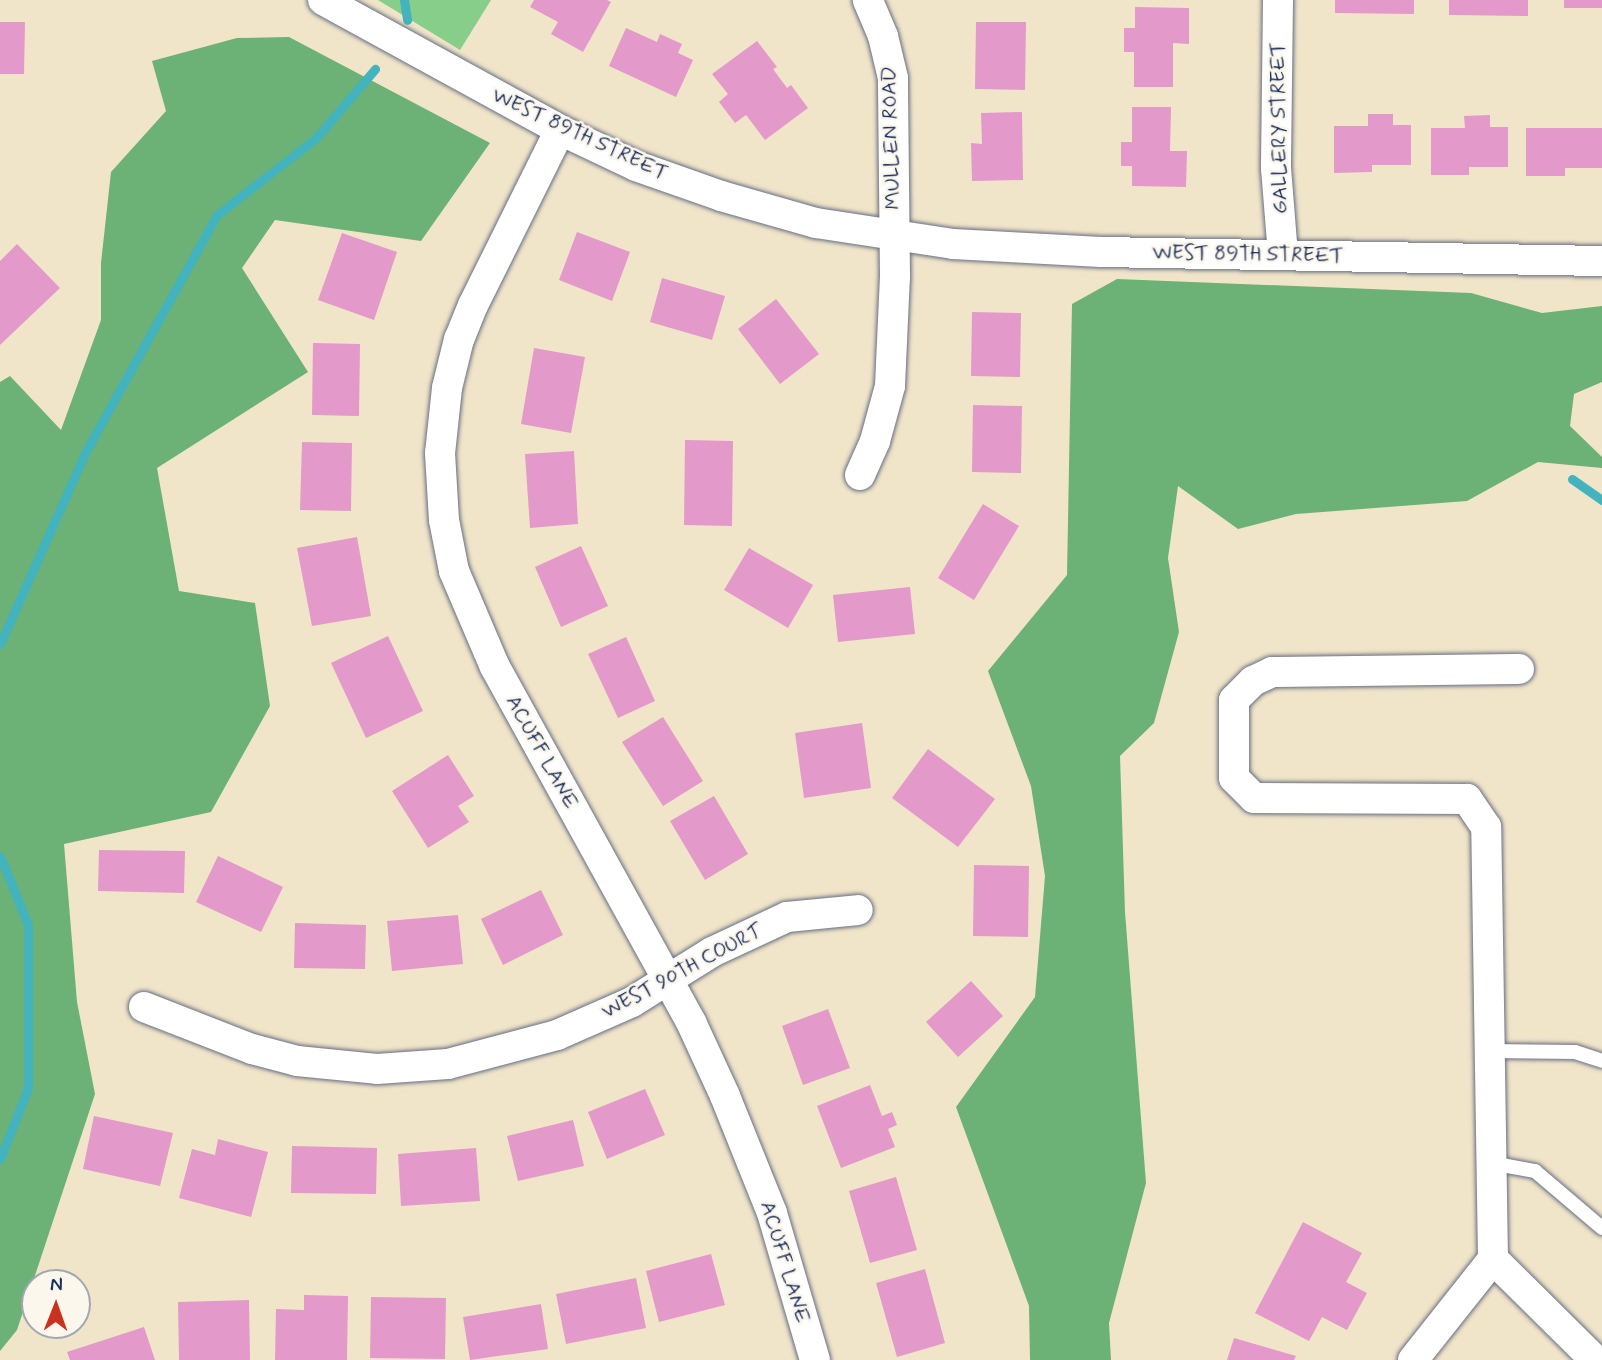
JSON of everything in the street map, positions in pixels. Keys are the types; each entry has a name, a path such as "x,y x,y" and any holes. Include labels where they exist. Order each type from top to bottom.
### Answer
{"street":[{"name":"WEST 89TH STREET","path":"323,0 560,130 636,166 721,196 816,223 953,244 1101,252 1602,261"},
{"name":"MULLEN ROAD","path":"869,0 883,36 893,78 894,237"},
{"name":"GALLERY STREET","path":"1278,0 1276,168 1283,255"},
{"name":"ACUFF LANE","path":"560,130 492,264 459,339 447,388 440,453 444,520 454,571 495,667 667,980 725,1096 772,1213 815,1360"},
{"path":"860,475 875,441 890,386 894,237"},
{"path":"1413,1360 1493,1259 1486,827 1466,799 1254,798 1234,778 1234,700 1253,681 1272,672 1519,669"},
{"name":"WEST 90TH COURT","path":"144,1007 252,1049 298,1061 377,1069 449,1063 557,1035 632,1002 712,952 787,918 858,910"},
{"path":"1493,1259 1595,1360"}],"lane":[{"path":"1489,1051 1574,1052 1602,1061"},
{"path":"1491,1163 1535,1171 1602,1228"}],"green space":[{"path":"378,0 491,0 460,50"},
{"path":"289,37 490,143 421,241 275,220 242,268 308,372 157,468 179,591 255,603 270,706 211,812 64,844 77,1002 95,1094 37,1269 21,1269 21,1318 17,1330 0,1351 0,382 10,376 61,430 101,320 101,263 111,172 166,111 152,61 237,38"},
{"path":"1117,279 1471,293 1542,313 1602,306 1602,382 1574,394 1570,426 1602,457 1602,468 1538,462 1467,501 1296,514 1238,529 1178,486 1168,558 1179,632 1154,723 1120,756 1125,912 1146,1183 1109,1323 1111,1360 1030,1360 1029,1306 956,1107 1035,997 1045,876 1031,786 988,671 1067,575 1072,304"}],"building":[{"path":"534,0 611,2 583,52 551,34 558,22 530,7"},
{"path":"1335,0 1414,0 1414,14 1335,13"},
{"path":"1449,0 1528,0 1528,16 1449,15"},
{"path":"1564,0 1602,0 1602,8 1564,8"},
{"path":"1135,7 1189,8 1189,44 1173,43 1173,87 1134,87 1134,52 1124,52 1124,28 1135,28"},
{"path":"0,22 25,22 24,74 0,74"},
{"path":"976,22 1026,22 1025,90 975,89"},
{"path":"626,28 657,42 660,34 682,44 678,53 693,60 676,97 609,66"},
{"path":"757,41 777,67 773,69 787,88 791,85 808,108 765,140 746,115 735,123 719,102 728,94 712,74"},
{"path":"1132,107 1171,107 1170,151 1187,151 1186,187 1132,186 1132,166 1121,166 1121,142 1132,142"},
{"path":"1022,112 1023,180 972,181 971,143 982,144 981,113"},
{"path":"1368,114 1393,114 1393,125 1411,125 1411,165 1372,165 1372,172 1334,173 1334,126 1368,126"},
{"path":"1490,115 1490,127 1508,127 1508,167 1469,167 1469,175 1431,175 1431,128 1465,128 1464,116"},
{"path":"1526,128 1602,128 1602,168 1565,168 1565,176 1526,176"},
{"path":"577,232 630,252 612,301 559,280"},
{"path":"342,233 397,252 374,320 318,300"},
{"path":"17,244 60,288 0,345 0,261"},
{"path":"662,278 725,296 712,340 650,322"},
{"path":"776,299 819,354 780,384 738,329"},
{"path":"972,312 1021,313 1020,377 971,376"},
{"path":"313,343 360,344 359,416 312,415"},
{"path":"534,348 585,357 571,433 521,424"},
{"path":"973,405 1022,406 1021,473 972,472"},
{"path":"685,440 733,441 732,526 684,525"},
{"path":"302,442 352,443 351,511 300,510"},
{"path":"574,451 578,524 530,528 525,454"},
{"path":"983,504 1019,526 974,600 938,578"},
{"path":"357,537 371,616 312,626 297,548"},
{"path":"581,546 608,606 561,627 535,567"},
{"path":"749,548 813,585 788,628 724,590"},
{"path":"910,587 915,634 838,642 833,595"},
{"path":"388,636 423,711 366,738 331,663"},
{"path":"626,637 655,701 618,718 588,654"},
{"path":"663,717 703,781 663,806 622,742"},
{"path":"862,723 871,788 804,798 795,733"},
{"path":"928,749 995,799 958,847 892,798"},
{"path":"448,755 474,796 458,806 469,822 428,848 392,791"},
{"path":"714,796 748,854 705,880 670,821"},
{"path":"99,850 185,851 184,893 98,891"},
{"path":"218,856 283,887 261,932 196,902"},
{"path":"974,865 1029,866 1028,937 973,936"},
{"path":"541,890 563,935 503,965 481,919"},
{"path":"458,915 463,964 392,971 387,921"},
{"path":"295,923 366,925 365,969 294,968"},
{"path":"971,981 1003,1016 958,1057 926,1022"},
{"path":"828,1009 850,1068 803,1085 782,1026"},
{"path":"870,1085 882,1116 892,1112 897,1125 888,1129 895,1147 841,1168 817,1106"},
{"path":"645,1089 665,1135 607,1159 588,1112"},
{"path":"94,1116 173,1133 160,1186 83,1169"},
{"path":"573,1120 584,1166 518,1181 507,1136"},
{"path":"218,1139 268,1152 251,1217 179,1198 192,1149 215,1155"},
{"path":"292,1146 377,1148 376,1194 291,1193"},
{"path":"476,1148 480,1201 401,1206 398,1154"},
{"path":"896,1177 917,1250 870,1263 849,1191"},
{"path":"1303,1222 1362,1253 1346,1282 1367,1293 1347,1330 1322,1317 1309,1341 1255,1313"},
{"path":"711,1254 725,1305 659,1322 646,1271"},
{"path":"925,1269 945,1343 897,1357 876,1283"},
{"path":"636,1278 646,1328 566,1344 556,1294"},
{"path":"304,1295 348,1296 347,1360 275,1360 276,1309 304,1310"},
{"path":"371,1297 446,1298 445,1359 370,1358"},
{"path":"249,1300 250,1360 179,1360 178,1302"},
{"path":"541,1304 548,1349 470,1360 463,1317"},
{"path":"144,1327 155,1360 70,1360 67,1352"},
{"path":"1234,1338 1296,1356 1294,1360 1227,1360"}],"waterway":[{"path":"404,0 407,20"},
{"path":"0,644 86,451 217,215 316,138 375,69"},
{"path":"1572,479 1602,500"},
{"path":"0,856 28,925 28,1088 0,1159"}]}
